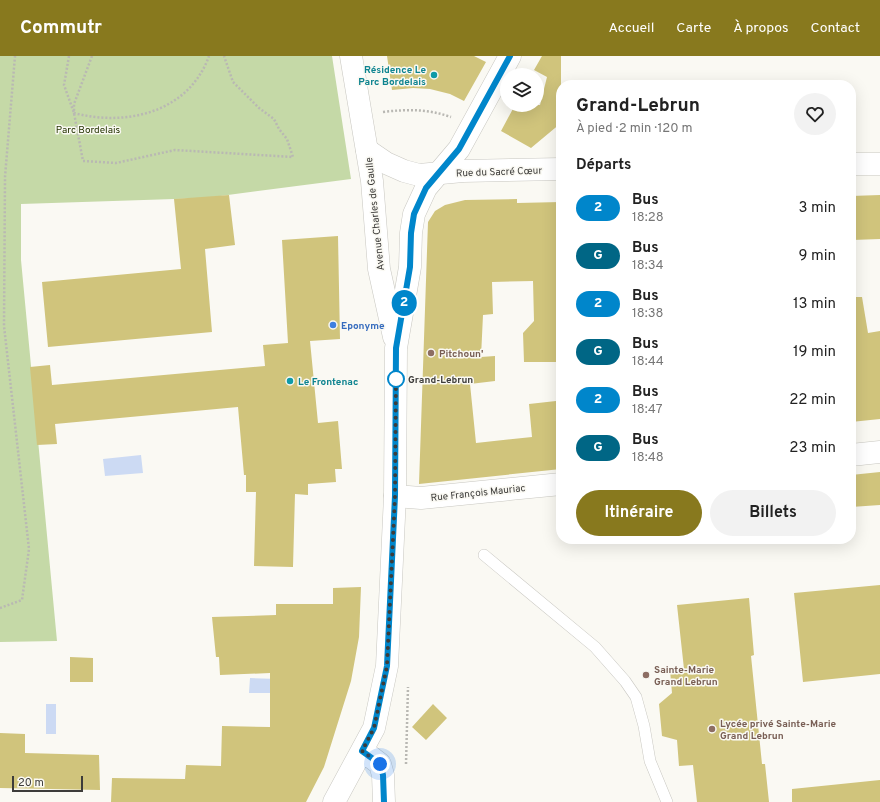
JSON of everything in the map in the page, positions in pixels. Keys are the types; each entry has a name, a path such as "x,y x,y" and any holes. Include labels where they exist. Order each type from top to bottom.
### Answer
{"main road":[{"name":"Avenue Charles de Gaulle","path":"351,56 372,182 379,269 396,348"},
{"name":"Avenue Charles de Gaulle","path":"334,802 374,728 387,666 395,496 396,348 410,267 411,233 414,214 426,188 459,149 510,56"},
{"name":"Rue du Sacré Cœur","path":"367,150 386,163 404,171 419,175 463,171 556,169"},
{"path":"856,164 880,164"},
{"path":"856,454 880,452"},
{"name":"Rue François Mauriac","path":"395,496 420,498 556,484"},
{"path":"362,751 380,764 383,775 384,802"}],"lane":[{"path":"484,555 595,648 625,681 636,698 644,726 650,760 667,802"}],"path":[{"path":"0,608 22,600 29,549 4,326 5,177 15,56"},
{"path":"69,56 64,85 74,113 83,160 116,162 175,150 292,157 287,139 279,129 274,119 259,108 233,82 224,56"},
{"path":"74,113 74,104 92,56"},
{"path":"74,113 87,117 134,118 159,110 183,94 203,72 209,56"},
{"path":"361,115 424,110 456,119 470,128"},
{"path":"385,112 386,118"}],"green space":[{"name":"Parc Bordelais","path":"0,56 332,56 351,179 205,198 21,204 21,260 57,641 0,642"}],"water":[{"path":"141,455 143,473 105,476 103,459"},
{"path":"250,678 278,679 278,693 249,693"},
{"path":"46,704 56,704 56,734 46,734"}],"building":[{"name":"Résidence Le Parc Bordelais","path":"387,56 474,56 486,62 464,101 450,94 430,89 413,88 392,90"},
{"path":"542,56 561,56 561,80 556,80 556,127 531,148 501,131 511,112 544,112 544,89 547,77 544,75 544,68 535,68"},
{"path":"229,195 235,245 205,249 212,332 48,347 42,282 181,269 174,199"},
{"path":"880,195 880,239 856,240 856,196"},
{"path":"517,199 517,203 556,202 556,362 524,362 523,333 534,321 533,281 492,282 493,314 483,315 481,357 495,356 495,381 470,384 476,443 532,437 529,404 556,401 556,470 419,484 428,222 435,211 445,205 465,200"},
{"path":"338,236 340,339 310,341 318,423 338,421 342,469 335,469 336,482 308,484 308,495 295,494 293,567 254,566 256,492 246,492 246,475 244,475 238,407 55,424 57,444 37,445 30,367 50,365 52,385 265,366 263,345 288,343 282,240"},
{"path":"856,297 862,297 868,333 880,331 880,419 856,421"},
{"path":"880,472 880,505 856,507 856,474"},
{"path":"880,585 880,674 803,682 794,593"},
{"path":"361,587 359,637 351,681 324,767 306,802 111,802 112,778 185,779 186,765 221,766 222,726 270,727 270,673 220,675 219,657 216,657 212,617 276,615 276,604 333,604 333,588"},
{"path":"749,598 754,655 751,656 762,764 765,764 769,802 697,802 693,765 679,766 677,740 662,736 659,704 672,693 670,670 684,669 677,605"},
{"path":"70,657 93,658 93,682 70,682"},
{"path":"433,704 447,718 426,740 412,727"},
{"path":"0,733 25,734 25,753 99,755 100,790 0,788"},
{"path":"880,780 880,802 792,802 792,789"}],"bus line":[{"name":"2","path":"384,802 383,775 380,764 362,751 374,728 387,666 395,496 396,348 410,267 411,233 414,214 419,199 426,188 459,149 510,56"}],"place":[{"name":"Résidence Le Parc Bordelais","path":"434,75"},
{"name":"Eponyme","path":"333,325"},
{"name":"Pitchoun'","path":"431,353"},
{"name":"Grand-Lebrun","path":"396,379"},
{"name":"Le Frontenac","path":"290,381"},
{"name":"Sainte-Marie Grand Lebrun","path":"646,675"},
{"name":"Lycée privé Sainte-Marie Grand Lebrun","path":"712,729"}],"route":[{"path":"380,764 362,751 374,728 387,666 395,496 396,373 396,379"}]}
